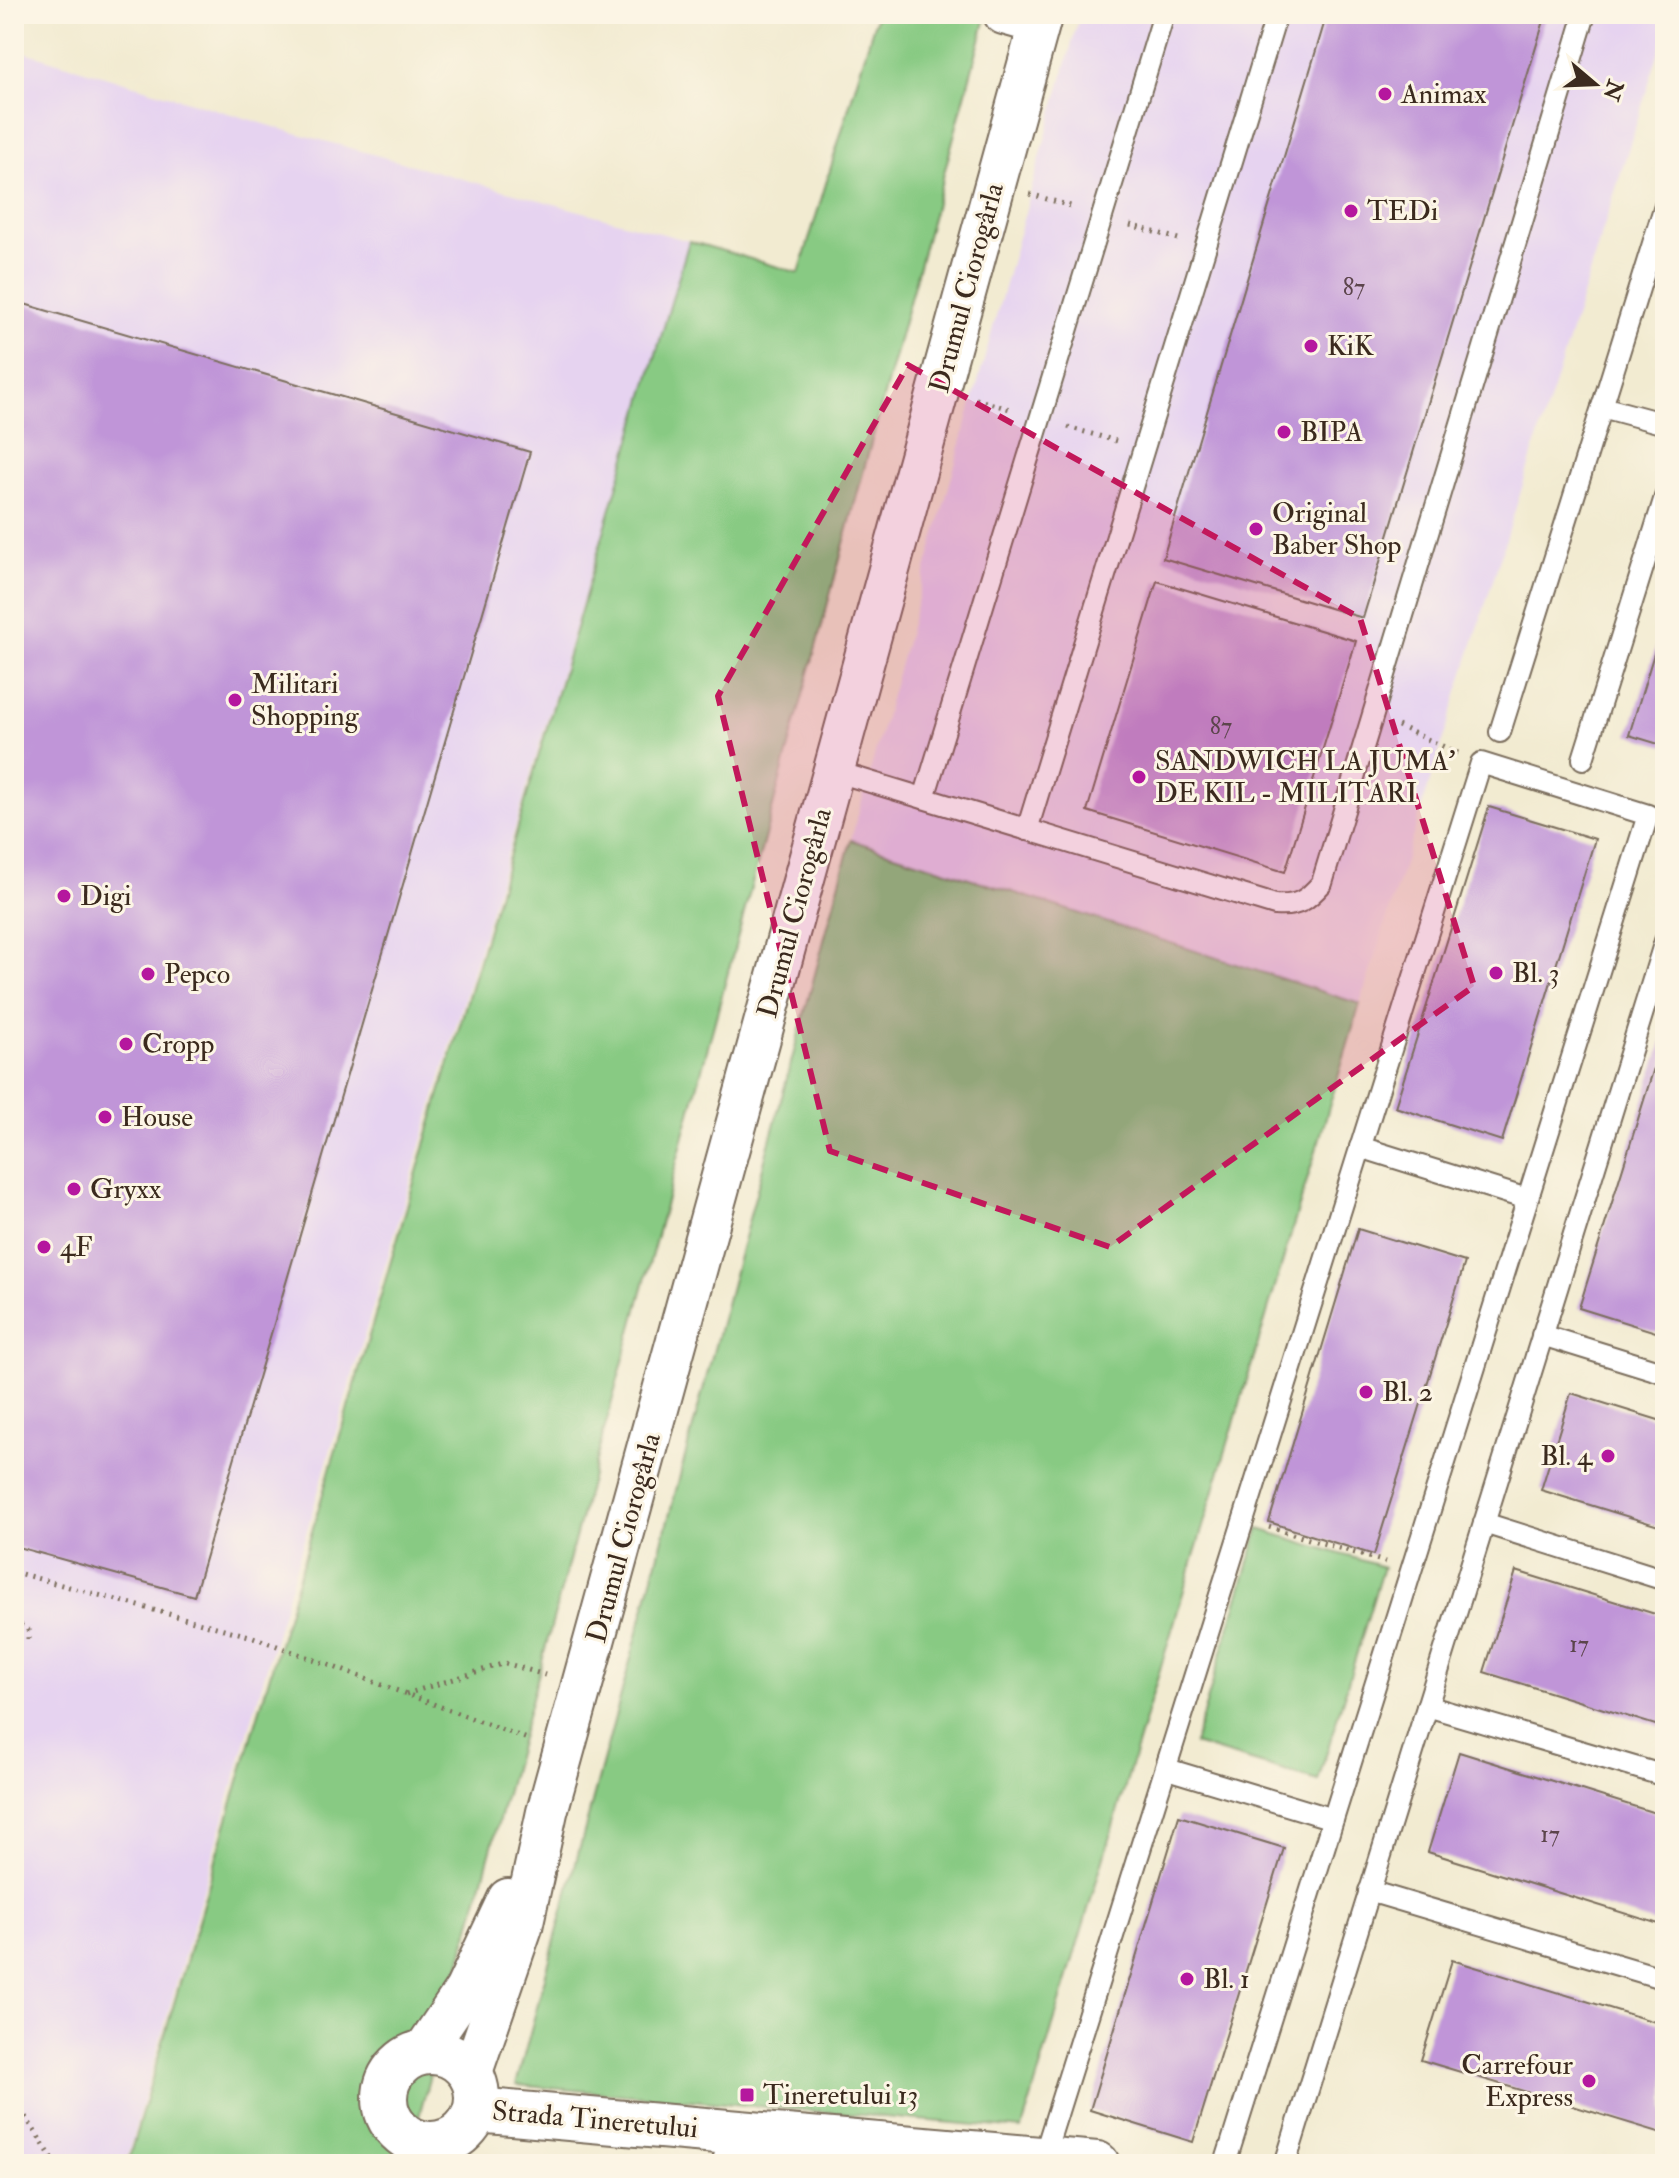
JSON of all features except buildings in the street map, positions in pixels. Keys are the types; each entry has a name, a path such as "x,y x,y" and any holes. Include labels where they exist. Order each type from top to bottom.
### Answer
{"street":[{"name":"Drumul Ciorogârla","path":"474,2093 522,1927 547,1812 566,1753 834,771 1028,17"},
{"name":"Drumul Ciorogârla","path":"423,2052 451,2016 479,1965 547,1812"},
{"path":"423,2052 451,2056 474,2093 460,2134 421,2154 390,2120 385,2095 388,2080 397,2067 423,2052"},
{"name":"Strada Tineretului","path":"474,2093 727,2148 1043,2159 1097,2164"}],"lane":[{"path":"924,798 1164,14"},
{"path":"1027,830 1277,14"},
{"path":"834,771 1275,905 1294,907 1322,883 1585,14"},
{"path":"1500,732 1665,205"},
{"path":"1602,407 1665,424"},
{"path":"1583,759 1665,497"},
{"path":"1043,2159 1481,763 1648,815 1225,2164"},
{"path":"1285,2164 1665,941"},
{"path":"1360,1147 1527,1199"},
{"path":"1542,1335 1665,1373"},
{"path":"1484,1523 1665,1580"},
{"path":"1427,1706 1665,1776"},
{"path":"1167,1769 1333,1819"},
{"path":"1369,1891 1665,1979"}],"path":[{"path":"1373,715 1481,763"},
{"path":"1245,1519 1412,1570"},
{"path":"14,1572 253,1637 566,1753"},
{"path":"14,1621 28,1630 28,1639"},
{"path":"405,1695 505,1663 584,1687"},
{"path":"21,2110 56,2164"}],"highlighted area":[{"path":"908,365 1360,618 1474,986 1110,1247 830,1151 718,696"}],"shaded area":[{"path":"1080,14 1665,14 1665,32 1360,1004 851,840"},
{"path":"14,49 288,131 689,241 280,1621 125,2164 14,2164"}],"green space":[{"path":"877,14 973,14 986,18 406,2164 127,2164 689,241 799,273"},
{"path":"851,840 1360,1004 1022,2129 516,2085"},
{"path":"1259,1529 1383,1567 1318,1781 1194,1744"}],"place":[{"name":"Animax","path":"1385,94"},
{"name":"TEDi","path":"1351,211"},
{"name":"KiK","path":"1311,346"},
{"name":"BIPA","path":"1284,432"},
{"name":"Original Baber Shop","path":"1256,529"},
{"name":"Militari Shopping","path":"235,700"},
{"name":"SANDWICH LA JUMA' DE KIL - MILITARI","path":"1139,777"},
{"name":"Digi","path":"64,896"},
{"name":"Bl. 3","path":"1496,973"},
{"name":"Pepco","path":"148,974"},
{"name":"Cropp","path":"126,1044"},
{"name":"House","path":"105,1117"},
{"name":"Gryxx","path":"74,1189"},
{"name":"4F","path":"44,1247"},
{"name":"Bl. 2","path":"1366,1392"},
{"name":"Bl. 4","path":"1608,1456"},
{"name":"Bl. 1","path":"1187,1979"},
{"name":"Carrefour Express","path":"1589,2081"},
{"name":"Tineretului 13","path":"747,2095"}]}
